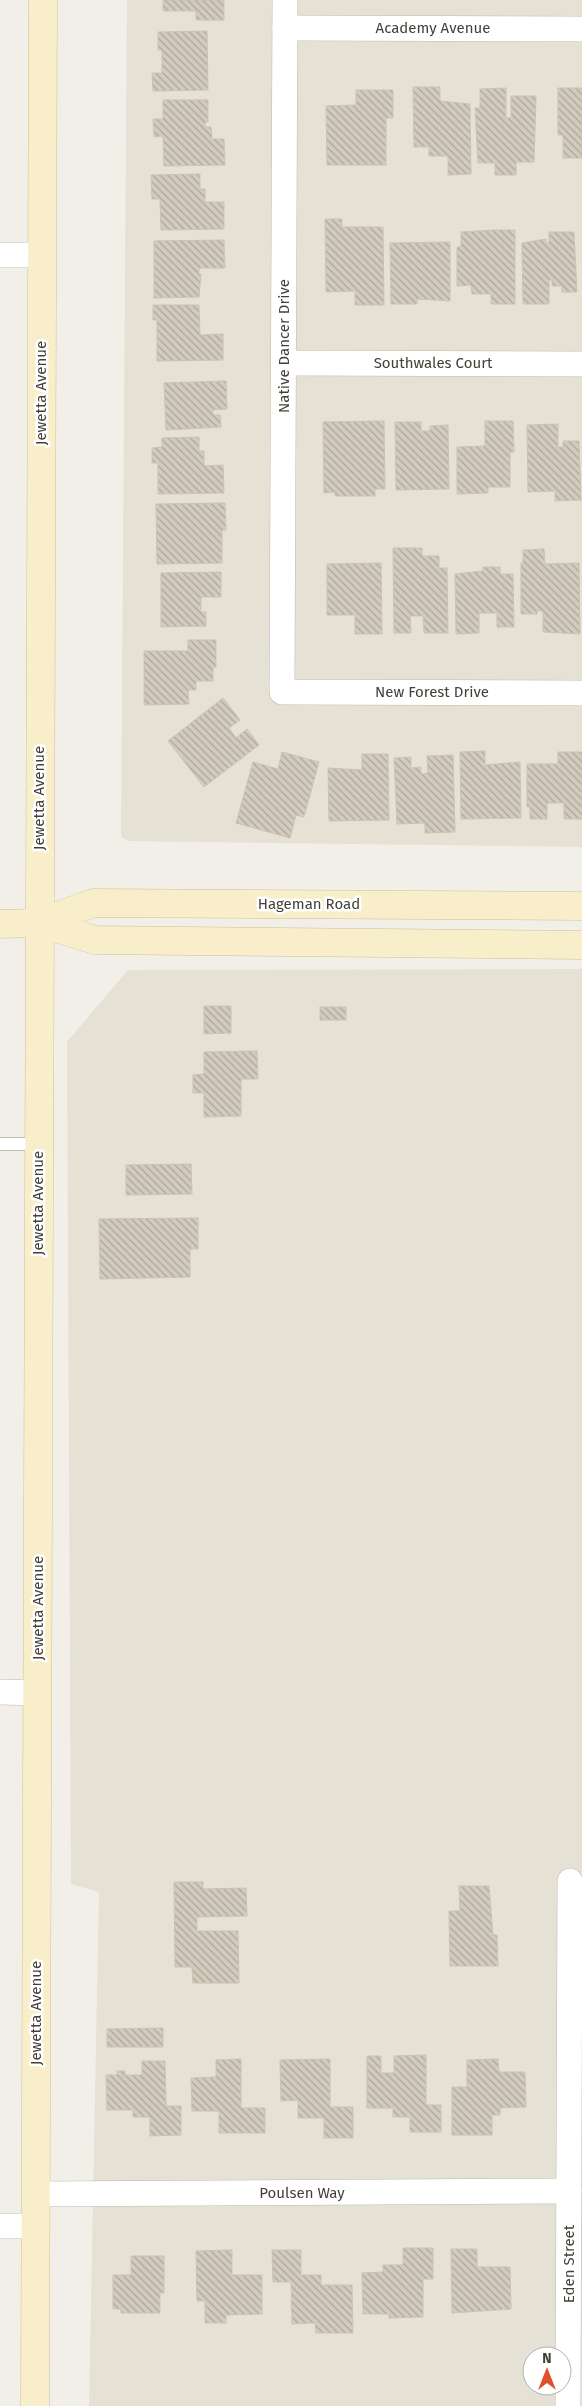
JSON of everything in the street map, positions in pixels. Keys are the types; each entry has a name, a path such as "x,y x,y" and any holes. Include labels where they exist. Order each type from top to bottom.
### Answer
{"street":[{"name":"Jewetta Avenue","path":"35,2406 43,0"},
{"name":"Native Dancer Drive","path":"282,692 285,0"},
{"name":"Academy Avenue","path":"285,28 582,29"},
{"path":"0,255 42,255"},
{"name":"Southwales Court","path":"284,363 582,364"},
{"name":"New Forest Drive","path":"282,692 582,693"},
{"name":"Hageman Road","path":"39,923 93,903 582,906"},
{"name":"Hageman Road","path":"0,924 39,923 95,940 582,945"},
{"path":"0,1692 38,1692"},
{"name":"Eden Street","path":"568,2406 570,1881"},
{"name":"Poulsen Way","path":"36,2194 569,2191"},
{"path":"0,2226 36,2226"}],"lane":[{"path":"0,1144 38,1144"}],"shaded area":[{"path":"127,0 582,0 582,847 128,841 121,837"},
{"path":"582,969 582,2406 89,2406 99,1892 71,1884 67,1042 128,970"}],"building":[{"path":"163,0 224,0 224,20 196,20 196,11 163,11"},
{"path":"207,31 208,90 153,91 152,73 162,73 162,50 158,50 158,32"},
{"path":"413,87 440,87 440,101 470,104 471,174 448,175 448,156 429,156 429,147 414,147"},
{"path":"506,88 506,118 511,118 511,96 536,96 534,162 516,162 516,175 495,175 495,163 478,163 475,108 480,108 480,89"},
{"path":"558,88 582,88 582,158 563,158 563,135 558,135"},
{"path":"356,90 393,90 393,118 386,118 386,165 327,165 326,106 356,105"},
{"path":"163,100 208,100 208,122 205,122 205,127 211,127 212,139 224,139 225,165 164,166 163,136 154,137 153,119 163,119"},
{"path":"200,174 200,189 205,189 205,202 224,202 224,229 161,230 160,199 152,199 151,175"},
{"path":"325,219 342,219 342,227 383,227 384,305 355,305 355,291 326,292"},
{"path":"515,230 515,304 491,304 491,294 472,294 471,285 457,286 457,247 461,247 461,232"},
{"path":"549,232 574,232 577,292 562,292 562,286 552,286 552,280 549,280 549,304 523,304 522,243 546,239 546,243 549,243"},
{"path":"224,240 225,268 199,268 199,274 201,274 199,297 154,298 154,241"},
{"path":"450,242 450,301 417,299 417,304 391,304 390,243"},
{"path":"153,305 199,305 200,335 223,334 223,360 157,361 157,320 153,320"},
{"path":"226,381 227,409 213,410 213,415 220,415 221,427 166,430 164,383"},
{"path":"384,421 385,489 375,489 375,496 335,496 335,492 324,493 323,422"},
{"path":"485,421 513,421 514,452 510,452 510,487 488,487 488,493 457,494 457,447 485,446"},
{"path":"395,422 421,422 421,431 430,431 430,426 448,425 449,489 396,490"},
{"path":"558,424 558,447 563,447 563,441 579,441 581,500 555,501 555,491 528,492 527,425"},
{"path":"199,437 199,451 204,451 204,466 223,465 224,493 158,494 158,463 152,463 152,448 162,447 162,438"},
{"path":"225,503 226,530 222,530 222,563 157,564 156,504"},
{"path":"393,548 422,548 422,556 439,556 439,568 447,568 448,633 424,633 423,616 410,616 411,633 394,633"},
{"path":"544,549 545,564 579,563 580,634 543,632 543,611 537,611 537,614 521,614 521,563 523,563 523,550"},
{"path":"381,563 382,634 355,634 355,615 327,615 327,564"},
{"path":"483,567 500,567 500,574 513,574 514,627 497,627 497,613 479,613 479,633 456,634 455,574 483,571"},
{"path":"221,572 221,597 201,597 201,612 206,612 206,626 161,627 161,573"},
{"path":"188,640 216,640 216,667 213,667 213,681 196,681 196,690 188,690 189,704 144,705 144,651 188,651"},
{"path":"223,698 240,720 229,728 236,738 247,729 259,745 204,787 168,741"},
{"path":"485,751 485,765 520,762 521,818 461,819 460,752"},
{"path":"282,752 319,762 304,817 296,815 290,838 236,823 253,762 278,769"},
{"path":"558,752 582,752 582,819 564,819 564,803 547,803 547,819 530,819 530,807 527,807 527,764 558,764"},
{"path":"362,754 388,754 389,820 329,821 328,768 362,770"},
{"path":"453,755 455,832 425,833 425,823 397,824 394,758 411,757 411,768 421,767 421,774 428,773 427,756"},
{"path":"204,1006 231,1006 231,1033 204,1034"},
{"path":"320,1007 346,1007 346,1020 320,1020"},
{"path":"257,1051 258,1079 241,1079 241,1116 204,1117 204,1093 193,1093 193,1075 204,1074 204,1052"},
{"path":"191,1164 192,1194 126,1195 126,1165"},
{"path":"198,1218 198,1249 190,1249 190,1277 100,1279 99,1219"},
{"path":"174,1882 203,1882 203,1889 246,1888 247,1916 197,1917 197,1931 238,1931 239,1983 193,1983 192,1967 175,1967"},
{"path":"459,1886 489,1886 493,1935 497,1935 498,1966 450,1966 449,1911 460,1911"},
{"path":"163,2028 163,2047 107,2047 107,2029"},
{"path":"426,2055 426,2105 441,2105 441,2132 410,2132 410,2117 393,2117 393,2108 367,2108 367,2056 381,2056 381,2073 394,2073 394,2056"},
{"path":"241,2059 241,2108 265,2108 265,2133 219,2133 219,2111 192,2111 191,2078 216,2077 216,2060"},
{"path":"330,2059 330,2107 353,2107 353,2138 324,2138 324,2118 298,2118 298,2100 281,2101 280,2060"},
{"path":"498,2059 499,2072 525,2072 526,2107 500,2108 500,2115 492,2115 492,2135 452,2135 452,2087 467,2087 467,2060"},
{"path":"142,2061 165,2061 166,2106 181,2106 181,2135 150,2136 150,2117 133,2117 133,2110 107,2110 106,2075 117,2075 117,2071 125,2071 125,2075 142,2075"},
{"path":"403,2248 433,2248 433,2279 423,2279 423,2317 389,2318 389,2314 363,2314 362,2273 383,2272 383,2265 403,2265"},
{"path":"451,2249 477,2249 477,2267 510,2267 511,2309 452,2313"},
{"path":"232,2250 232,2275 262,2275 262,2314 226,2315 226,2323 205,2323 205,2301 197,2301 196,2251"},
{"path":"272,2250 301,2250 301,2275 321,2275 321,2285 352,2285 353,2333 316,2333 315,2323 292,2324 291,2282 273,2282"},
{"path":"131,2256 164,2256 164,2293 160,2293 160,2313 121,2313 121,2309 113,2309 113,2275 131,2275"}]}
